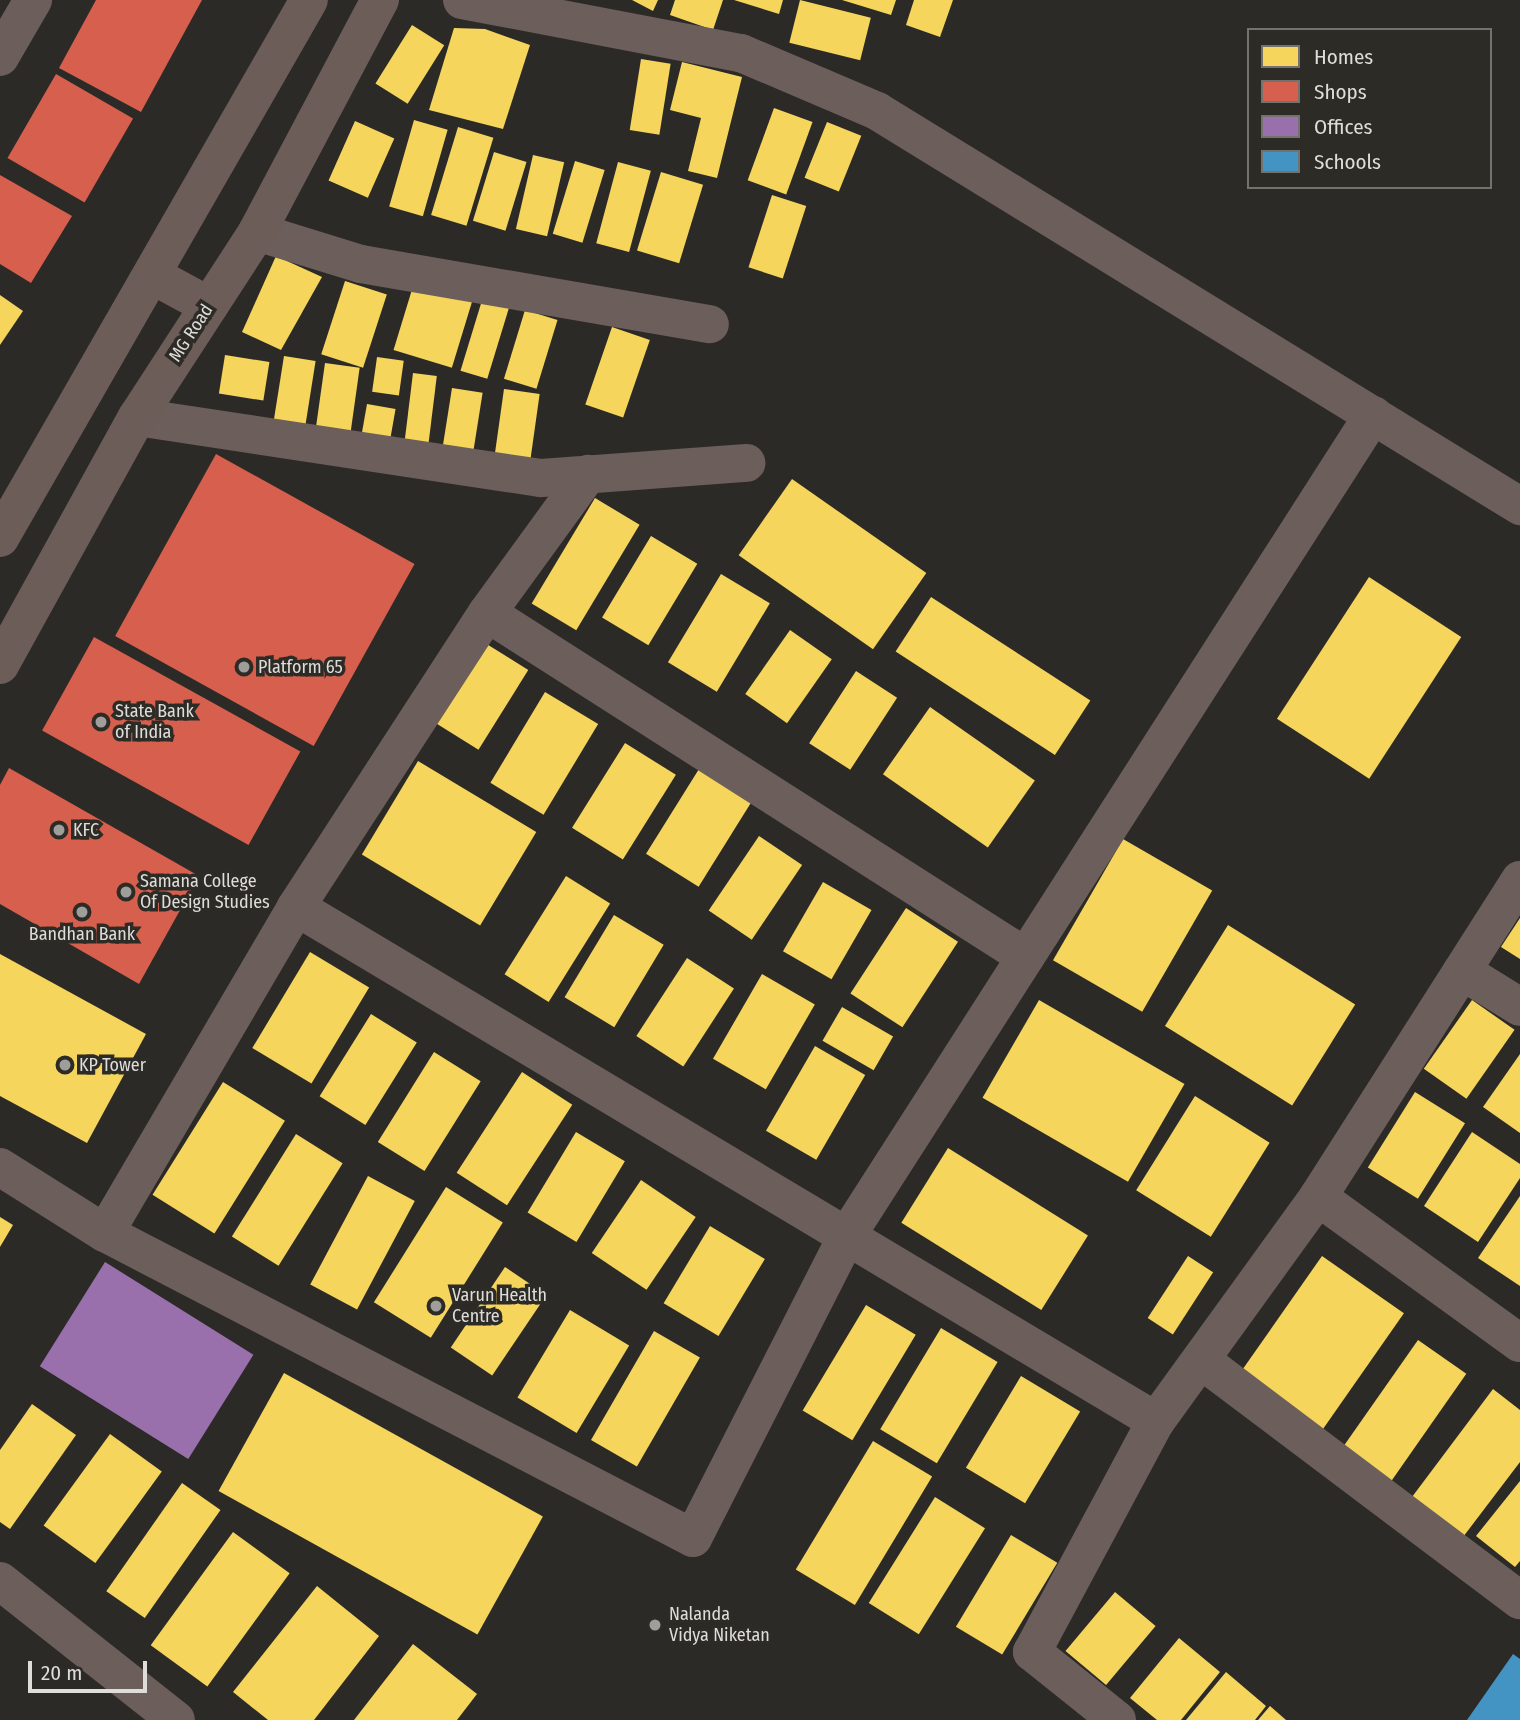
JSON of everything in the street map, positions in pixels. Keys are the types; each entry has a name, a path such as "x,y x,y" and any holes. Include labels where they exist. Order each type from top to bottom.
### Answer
{"main road":[{"path":"0,538 309,0"},
{"name":"MG Road","path":"0,665 137,417 257,232 380,0"},
{"path":"152,275 209,306"}],"street":[{"path":"0,57 33,0"},
{"path":"462,0 741,53 877,111 1520,506"},
{"path":"257,232 361,264 710,324"},
{"path":"0,1167 105,1233 693,1538 848,1234 1373,415"},
{"path":"137,417 541,478 746,463"},
{"path":"105,1233 296,907 487,613 588,474"},
{"path":"487,613 1026,957"},
{"path":"1117,1720 1032,1651 1156,1421 1318,1197 1520,880"},
{"path":"296,907 848,1234 1156,1421"},
{"path":"1462,971 1520,1007"},
{"path":"1318,1197 1520,1343"},
{"path":"1201,1360 1520,1600"},
{"path":"0,1581 176,1720"}],"building: Homes":[{"path":"632,0 658,0 653,11"},
{"path":"675,0 723,0 713,30 670,15"},
{"path":"734,0 783,0 779,14"},
{"path":"800,0 871,18 860,60 789,43"},
{"path":"842,0 896,0 891,15"},
{"path":"914,0 953,0 940,37 906,25"},
{"path":"412,25 444,45 408,104 375,84"},
{"path":"454,28 485,29 530,45 503,129 429,110"},
{"path":"641,59 671,64 659,135 630,130"},
{"path":"682,62 742,77 717,178 688,171 701,118 670,110"},
{"path":"774,108 813,122 786,194 748,180"},
{"path":"414,120 448,130 423,216 389,207"},
{"path":"355,121 394,138 368,198 329,180"},
{"path":"827,122 861,136 839,191 805,178"},
{"path":"458,127 493,138 466,226 431,215"},
{"path":"494,152 527,162 505,231 473,221"},
{"path":"533,155 564,162 547,236 516,229"},
{"path":"575,161 605,170 582,243 553,234"},
{"path":"618,162 651,171 629,252 596,243"},
{"path":"661,172 703,185 679,263 637,250"},
{"path":"772,195 806,206 783,278 749,267"},
{"path":"276,256 322,277 281,350 242,332"},
{"path":"345,281 387,295 363,368 321,354"},
{"path":"414,283 472,301 452,368 394,350"},
{"path":"0,295 23,311 0,345"},
{"path":"483,297 510,305 487,379 460,371"},
{"path":"525,310 558,320 536,389 504,379"},
{"path":"612,327 650,340 623,418 585,405"},
{"path":"225,355 269,362 263,401 219,394"},
{"path":"284,356 316,361 304,433 273,428"},
{"path":"377,357 404,361 399,395 372,392"},
{"path":"325,363 360,368 349,440 315,435"},
{"path":"413,373 437,376 428,450 404,447"},
{"path":"452,388 483,393 473,455 442,450"},
{"path":"504,389 540,394 529,466 494,461"},
{"path":"367,404 396,409 389,444 361,439"},
{"path":"792,479 926,573 873,649 739,555"},
{"path":"595,498 640,525 576,630 532,603"},
{"path":"651,536 697,564 648,645 602,617"},
{"path":"721,574 770,603 717,692 668,662"},
{"path":"1369,577 1461,637 1369,779 1277,719"},
{"path":"931,597 1090,700 1055,755 896,652"},
{"path":"790,630 832,659 787,723 745,694"},
{"path":"485,643 528,670 478,750 435,723"},
{"path":"856,671 897,698 850,770 809,743"},
{"path":"545,692 598,724 544,815 490,783"},
{"path":"930,707 1035,780 988,848 883,774"},
{"path":"625,743 676,775 623,860 572,828"},
{"path":"418,761 536,832 480,926 362,854"},
{"path":"699,769 752,802 699,887 646,854"},
{"path":"759,836 802,865 752,940 709,911"},
{"path":"1123,839 1212,890 1142,1012 1053,960"},
{"path":"566,876 610,904 549,1002 505,974"},
{"path":"823,882 871,910 831,979 783,951"},
{"path":"906,908 958,942 902,1027 850,994"},
{"path":"614,915 664,945 614,1027 565,997"},
{"path":"1520,918 1520,959 1501,947"},
{"path":"1228,925 1355,1004 1292,1105 1165,1026"},
{"path":"310,952 369,988 311,1084 252,1048"},
{"name":"KP Tower","path":"0,954 146,1034 87,1143 0,1096"},
{"path":"687,958 734,988 683,1066 636,1036"},
{"path":"762,974 815,1004 766,1089 713,1059"},
{"path":"1039,1000 1184,1084 1128,1182 982,1098"},
{"path":"1472,1000 1515,1030 1466,1099 1424,1069"},
{"path":"842,1007 893,1036 874,1070 822,1041"},
{"path":"371,1014 417,1043 365,1125 320,1096"},
{"path":"815,1046 865,1075 816,1160 766,1131"},
{"path":"434,1052 481,1081 424,1171 378,1142"},
{"path":"1520,1054 1520,1133 1483,1107"},
{"path":"522,1072 572,1105 507,1205 457,1173"},
{"path":"223,1082 285,1121 214,1233 153,1195"},
{"path":"1415,1092 1465,1123 1418,1199 1368,1167"},
{"path":"1195,1096 1270,1143 1211,1237 1136,1190"},
{"path":"576,1132 625,1161 576,1242 528,1213"},
{"path":"1472,1132 1520,1164 1520,1178 1478,1242 1424,1206"},
{"path":"296,1134 343,1163 279,1266 232,1237"},
{"path":"948,1148 1088,1235 1041,1310 901,1223"},
{"path":"368,1176 415,1201 357,1309 310,1285"},
{"path":"641,1180 696,1217 647,1290 592,1253"},
{"path":"446,1187 503,1223 431,1338 374,1302"},
{"path":"1520,1196 1520,1286 1478,1258"},
{"path":"0,1217 13,1225 0,1247"},
{"path":"710,1226 765,1259 719,1336 664,1303"},
{"path":"1188,1256 1213,1272 1173,1334 1148,1318"},
{"path":"1322,1256 1404,1313 1318,1435 1237,1378"},
{"path":"505,1267 546,1295 492,1375 451,1347"},
{"path":"866,1305 916,1335 852,1440 803,1410"},
{"path":"570,1310 629,1346 577,1433 517,1397"},
{"path":"941,1328 998,1362 937,1463 880,1429"},
{"path":"654,1331 700,1358 637,1467 591,1440"},
{"path":"1418,1340 1466,1374 1389,1484 1341,1451"},
{"path":"284,1373 543,1517 477,1635 219,1491"},
{"path":"1021,1376 1080,1412 1025,1503 966,1468"},
{"path":"1493,1389 1520,1410 1520,1462 1460,1541 1409,1501"},
{"path":"32,1404 76,1435 10,1529 0,1522 0,1450"},
{"path":"110,1434 162,1472 95,1563 44,1525"},
{"path":"873,1441 932,1477 855,1605 796,1570"},
{"path":"1520,1481 1520,1561 1515,1567 1476,1536"},
{"path":"182,1483 221,1510 145,1618 106,1591"},
{"path":"935,1497 985,1528 919,1634 869,1603"},
{"path":"233,1532 290,1573 207,1686 151,1645"},
{"path":"1011,1535 1057,1563 1002,1655 956,1627"},
{"path":"317,1586 379,1636 314,1720 268,1720 233,1692"},
{"path":"1115,1592 1156,1626 1106,1685 1066,1651"},
{"path":"1179,1638 1220,1672 1181,1720 1157,1720 1130,1698"},
{"path":"413,1644 477,1694 457,1720 354,1720"},
{"path":"1226,1672 1266,1706 1255,1720 1186,1720"},
{"path":"1270,1706 1286,1720 1258,1720"}],"building: Shops":[{"path":"96,0 202,0 141,112 59,68"},
{"path":"56,74 133,118 85,203 8,158"},
{"path":"0,175 72,216 31,283 0,264"},
{"path":"216,454 415,564 314,746 115,636"},
{"path":"94,637 300,751 249,845 42,731"},
{"name":"KFC","path":"9,768 199,876 139,984 0,904 0,785"}],"building: Offices":[{"path":"105,1262 253,1355 188,1459 40,1366"}],"building: Schools":[{"path":"1513,1654 1520,1659 1520,1720 1467,1720"}],"place":[{"name":"Platform 65","path":"244,667"},
{"name":"State Bank of India","path":"101,722"},
{"name":"KFC","path":"59,830"},
{"name":"Samana College Of Design Studies","path":"126,892"},
{"name":"Bandhan Bank","path":"82,912"},
{"name":"KP Tower","path":"65,1065"},
{"name":"Varun Health Centre","path":"436,1306"},
{"name":"Nalanda Vidya Niketan","path":"655,1625"}]}
